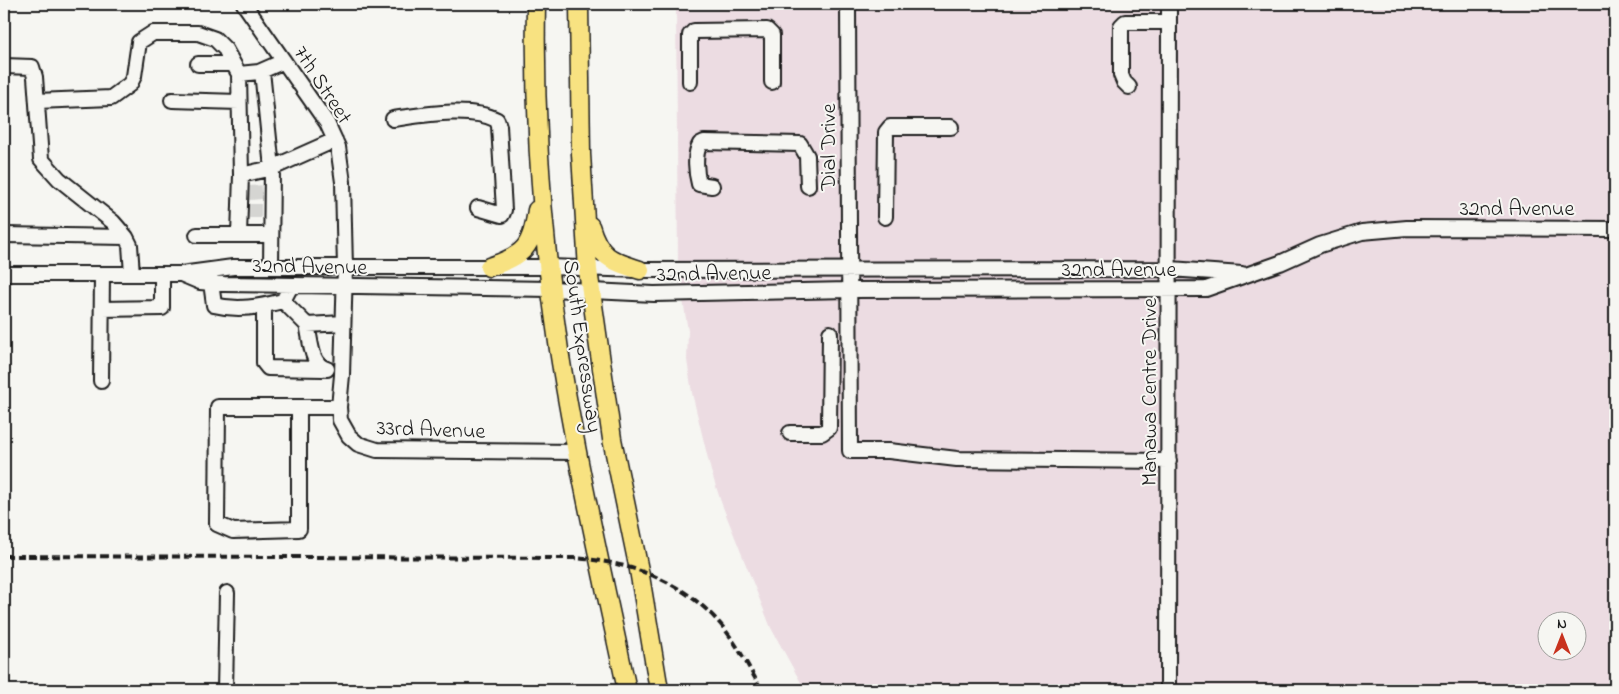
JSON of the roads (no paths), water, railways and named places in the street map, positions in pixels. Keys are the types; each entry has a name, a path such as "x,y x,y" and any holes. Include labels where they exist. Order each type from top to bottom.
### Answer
{"main road":[{"name":"South Expressway","path":"536,4 538,116 542,180 551,289 559,350 577,452 627,690"},
{"name":"South Expressway","path":"579,4 583,200 588,270 612,439 639,570 659,690"},
{"path":"489,267 517,256 530,243 536,223 542,180"},
{"path":"583,200 595,242 600,251 617,262 640,270"}],"street":[{"name":"7th Street","path":"244,4 327,123 335,140 342,166 344,287"},
{"name":"Dial Drive","path":"848,4 850,451 889,452 957,459 1169,461"},
{"name":"Manawa Centre Drive","path":"1168,690 1169,4"},
{"path":"1129,87 1121,75 1121,26 1125,22 1169,22"},
{"path":"690,82 690,35 694,31 767,30 772,36 772,82"},
{"path":"37,101 111,98 130,84 134,76 138,42 153,33 206,34 220,44 236,69 245,75 284,62"},
{"path":"198,64 236,69"},
{"path":"4,66 32,67 35,77 41,159 59,179 113,222 126,237 130,245 132,274"},
{"path":"236,69 241,175 244,192 244,211 239,235"},
{"path":"262,70 272,168 267,211 271,234 271,267"},
{"path":"172,100 239,102"},
{"path":"393,119 433,114 477,114 497,120 499,126 504,210 502,215 478,208"},
{"path":"885,216 886,132 890,127 951,127"},
{"path":"241,175 272,168 335,140"},
{"path":"712,186 702,186 697,178 697,152 700,144 704,142 800,144 807,156 808,186"},
{"name":"32nd Avenue","path":"210,277 291,286 551,289 591,293 654,294 848,290 1206,289 1280,263 1320,245 1362,232 1407,228 1615,229"},
{"path":"197,235 271,234"},
{"path":"4,235 126,237"},
{"name":"32nd Avenue","path":"4,274 181,274 200,282 233,267 549,267 588,270 1170,269 1246,274"},
{"path":"101,381 102,274"},
{"path":"102,309 162,308 162,274"},
{"path":"210,277 214,305 228,308 264,306 283,301 291,286"},
{"name":"33rd Avenue","path":"344,287 340,420 349,436 358,444 377,450 577,452"},
{"path":"283,301 307,325 314,359 323,369"},
{"path":"264,306 264,363 268,368 342,371"},
{"path":"307,325 343,323"},
{"path":"790,433 822,433 829,428 830,333"},
{"path":"299,407 299,530 233,531 217,524 218,406 339,407"},
{"path":"225,690 226,594"}],"tunnel":[{"path":"248,193 264,192"},
{"path":"247,211 264,211"}],"railway":[{"path":"4,556 574,558 596,560 638,570 658,578 695,600 726,631 762,690"}]}
